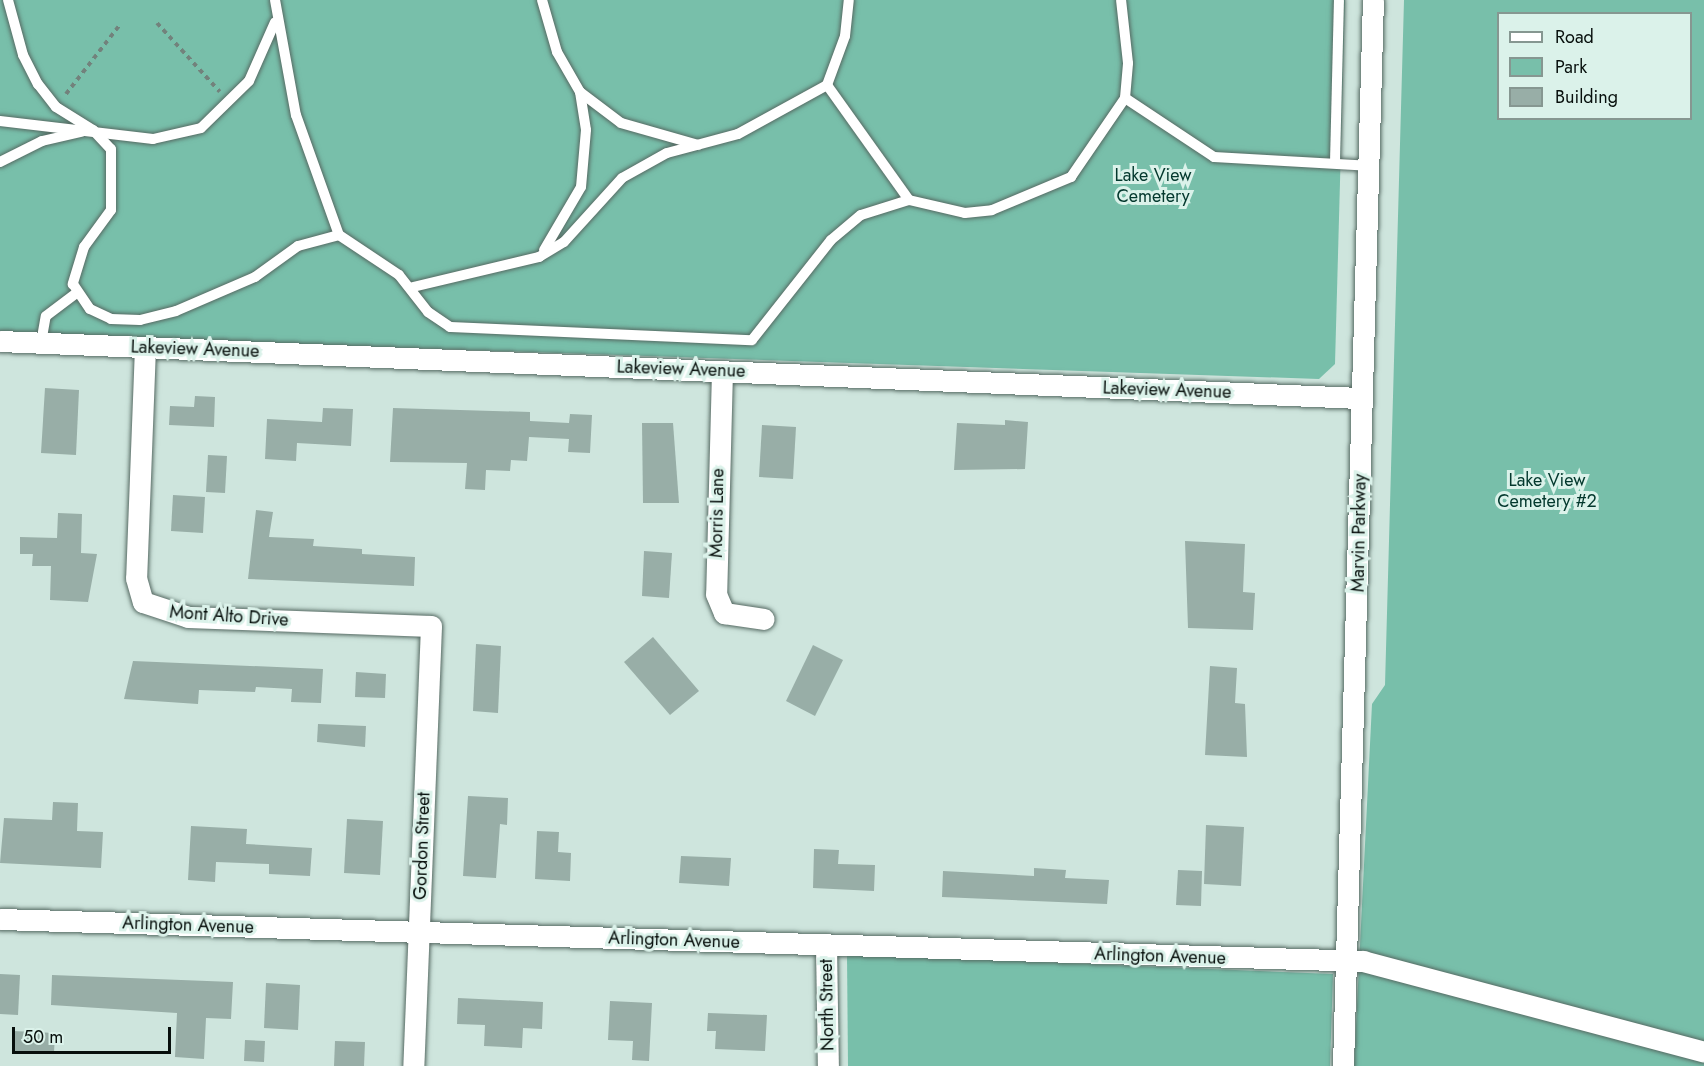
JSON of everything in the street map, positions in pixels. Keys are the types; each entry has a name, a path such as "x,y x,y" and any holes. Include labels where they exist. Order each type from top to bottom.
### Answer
{"street":[{"name":"Marvin Parkway","path":"1343,1066 1348,963 1373,0"},
{"name":"Lakeview Avenue","path":"0,341 1362,398"},
{"name":"Mont Alto Drive","path":"145,347 136,578 143,602 188,617 431,626"},
{"name":"Morris Lane","path":"722,371 716,594 724,613 764,619"},
{"name":"Gordon Street","path":"413,1066 431,626"},
{"name":"Arlington Avenue","path":"0,920 419,931 1348,963 1363,961 1596,1019 1704,1052"},
{"name":"North Street","path":"826,945 828,1066"}],"lane":[{"path":"8,0 22,55 56,107 93,130 111,149 111,210 84,247 73,284 90,309 111,319 140,320 240,284 298,246 339,235"},
{"path":"0,121 93,130 153,139 176,137 201,128 230,104 261,60 275,21 277,0"},
{"path":"539,257 564,224 581,187 586,130 580,92 557,52 542,0"},
{"path":"413,287 539,257 564,242 622,178 667,153 704,147 827,85 845,36 849,0"},
{"path":"275,21 296,115 339,235 413,287 428,312 450,327 752,340 831,240 861,214 909,200 965,213 1025,199 1071,177 1125,98 1128,63 1120,0"},
{"path":"1335,162 1340,0"},
{"path":"827,85 909,200"},
{"path":"580,92 621,123 704,147"},
{"path":"1125,98 1214,157 1335,162 1368,166"},
{"path":"0,162 42,141 93,130"},
{"path":"40,343 46,316 77,293"}],"path":[{"path":"157,23 230,104"},
{"path":"56,107 119,26"}],"green space":[{"name":"Lake View Cemetery","path":"0,0 1345,0 1335,364 1319,379 0,334"},
{"name":"Lake View Cemetery #2","path":"1404,0 1704,0 1704,1066 1354,1066 1372,704 1385,685"},
{"path":"847,954 1333,974 1330,1066 848,1066"}],"building":[{"path":"45,388 79,390 76,455 41,453"},
{"path":"195,396 215,397 214,427 169,425 170,406 194,407"},
{"path":"323,408 353,409 351,446 297,443 296,461 265,459 267,419 322,422"},
{"path":"393,408 530,412 530,421 569,423 570,414 592,415 590,453 568,452 569,439 529,437 527,461 511,460 510,471 486,470 485,490 465,489 467,463 390,462"},
{"path":"1005,420 1028,422 1025,469 954,470 957,423 1005,425"},
{"path":"642,423 673,423 679,503 643,503"},
{"path":"762,425 796,427 793,479 759,477"},
{"path":"208,455 227,456 225,493 206,492"},
{"path":"173,495 205,497 203,533 171,531"},
{"path":"256,510 273,512 269,537 314,539 313,546 362,549 362,554 415,557 414,586 248,579"},
{"path":"58,513 82,514 81,553 97,554 88,602 50,600 51,566 32,566 33,554 20,554 20,537 57,538"},
{"path":"1185,541 1245,544 1243,592 1255,593 1253,630 1188,628"},
{"path":"644,551 672,553 669,598 642,596"},
{"path":"653,637 699,691 670,715 624,662"},
{"path":"476,644 501,646 498,713 473,711"},
{"path":"813,645 843,660 815,716 786,701"},
{"path":"133,661 323,669 321,703 291,702 292,689 256,687 255,692 199,690 198,704 124,699"},
{"path":"1210,666 1237,668 1235,703 1245,704 1247,757 1205,755"},
{"path":"356,672 386,674 385,698 355,697"},
{"path":"318,724 366,726 365,747 317,742"},
{"path":"468,796 508,798 507,825 500,824 496,878 463,876"},
{"path":"53,802 78,803 77,831 103,832 101,868 0,863 4,818 52,820"},
{"path":"347,819 383,821 380,875 344,873"},
{"path":"1206,825 1244,827 1241,886 1204,884"},
{"path":"191,826 247,829 246,844 312,848 310,876 269,874 269,864 216,862 215,882 188,880"},
{"path":"537,831 559,832 558,852 571,853 570,881 535,879"},
{"path":"814,849 839,850 838,864 875,865 874,891 813,888"},
{"path":"681,856 731,858 729,886 679,883"},
{"path":"1034,868 1066,870 1065,878 1109,880 1107,904 942,897 943,871 1034,876"},
{"path":"1178,870 1202,871 1201,906 1176,905"},
{"path":"0,974 20,975 18,1015 0,1014"},
{"path":"52,975 233,982 231,1019 206,1018 204,1059 175,1057 177,1013 51,1005"},
{"path":"266,983 300,985 298,1030 264,1028"},
{"path":"458,998 543,1002 542,1029 523,1028 522,1048 484,1046 485,1025 457,1024"},
{"path":"610,1001 652,1003 649,1061 632,1060 633,1041 608,1040"},
{"path":"708,1013 767,1015 765,1051 715,1049 716,1031 707,1031"},
{"path":"13,1031 55,1033 54,1053 12,1051"},
{"path":"245,1040 265,1041 264,1062 244,1061"},
{"path":"335,1041 365,1042 364,1066 334,1066"}]}
